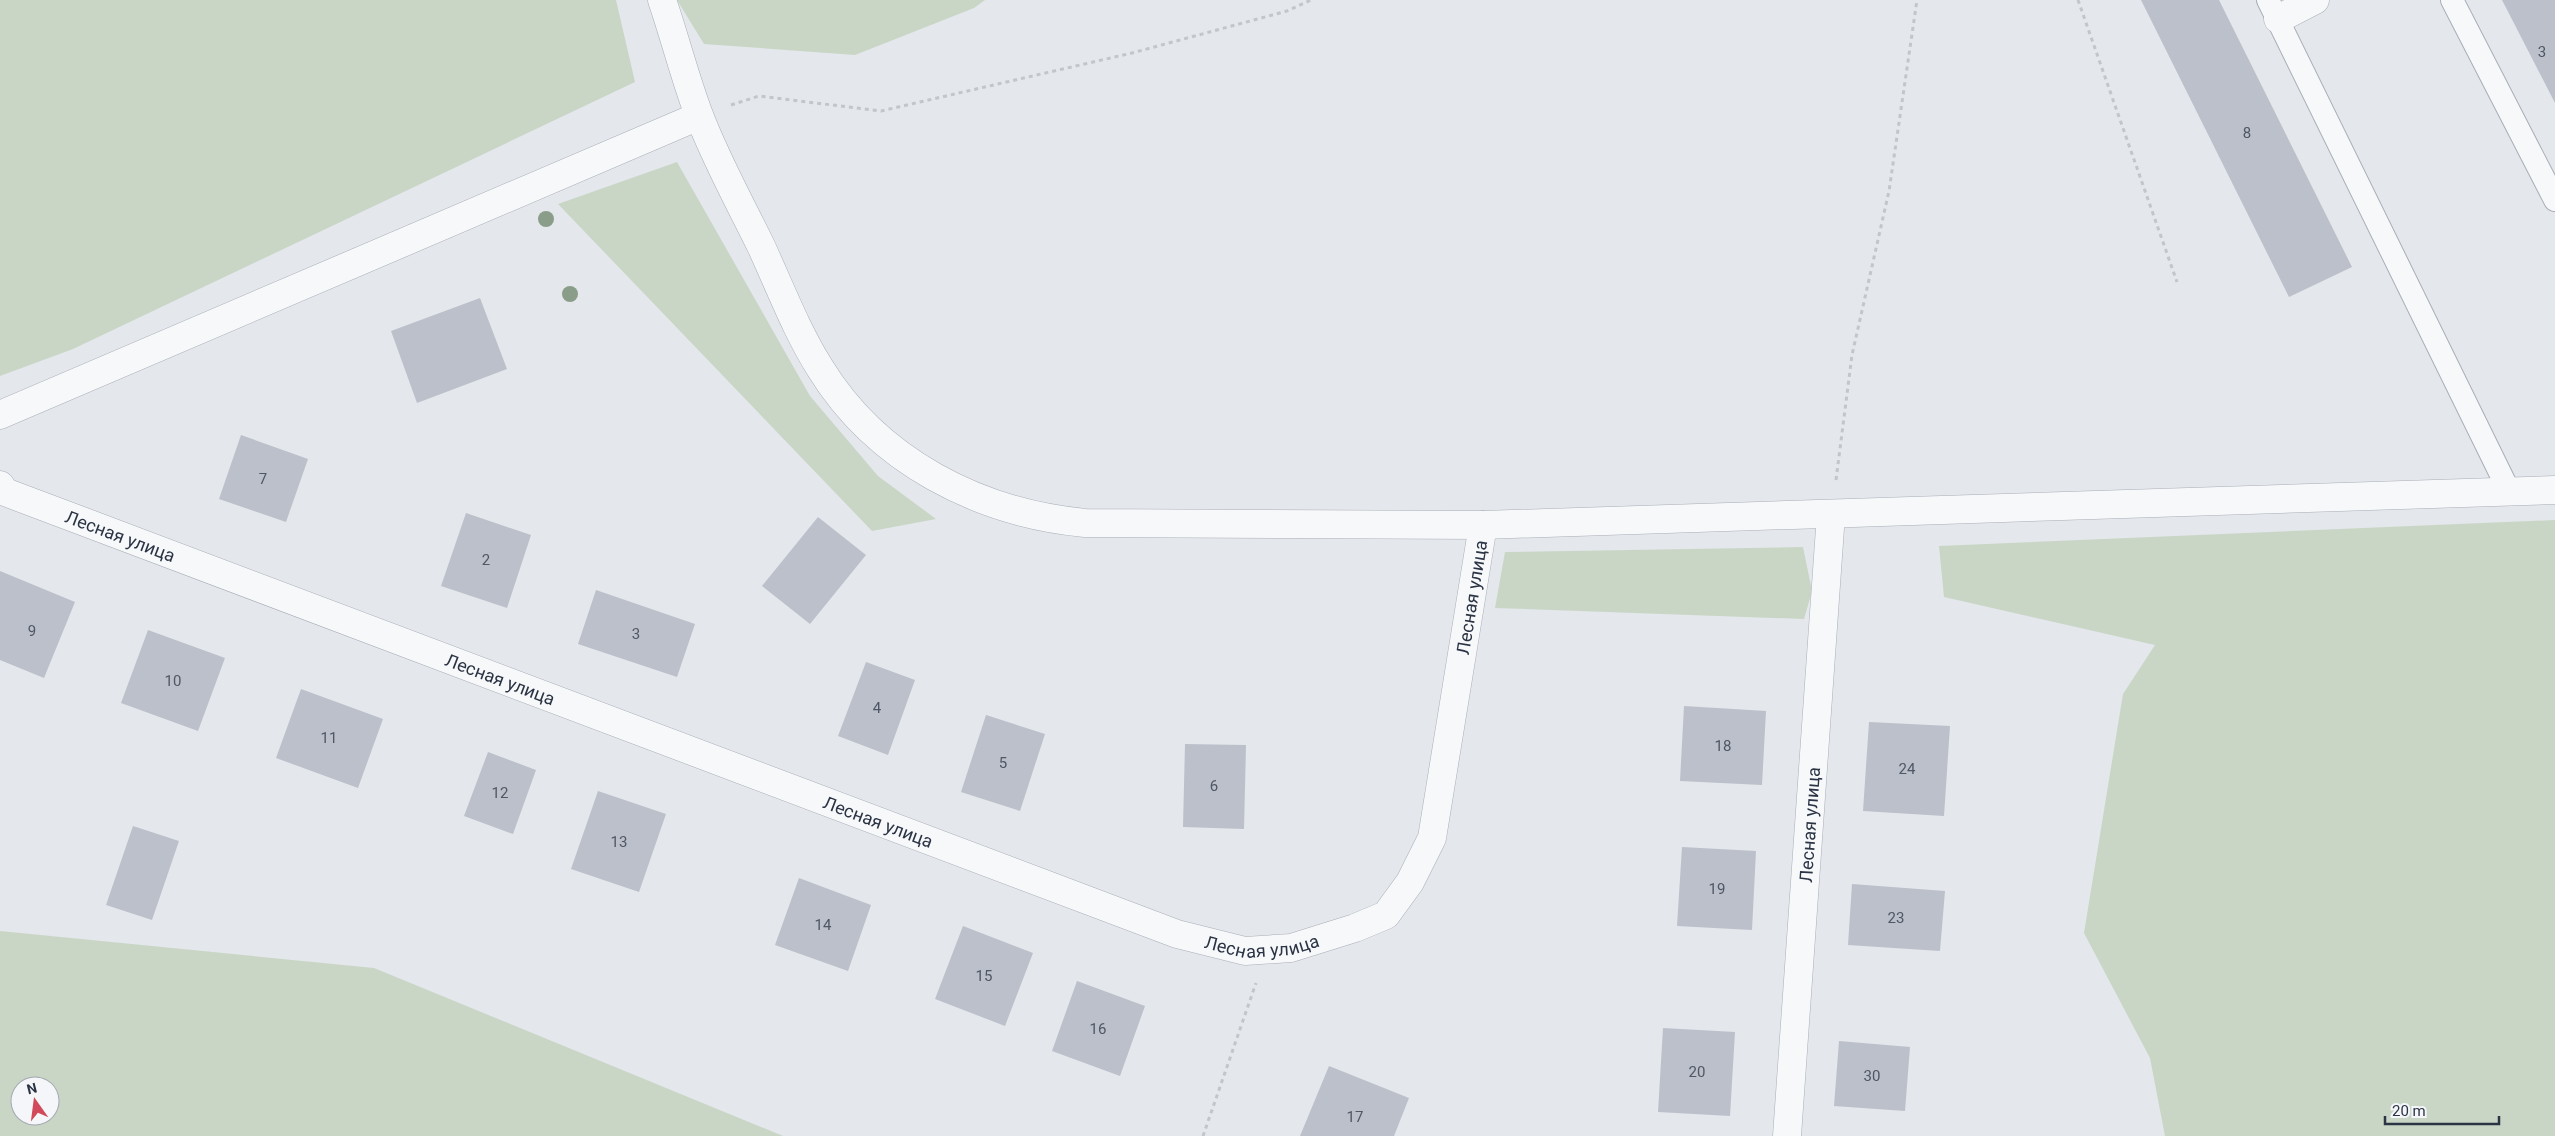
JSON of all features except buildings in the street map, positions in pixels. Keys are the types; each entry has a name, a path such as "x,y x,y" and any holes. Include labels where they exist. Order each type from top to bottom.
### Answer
{"street":[{"path":"662,0 699,116 796,324 821,370 853,412 878,436 913,464 958,490 982,501 1032,516 1085,523 1483,525 2555,490"},
{"path":"2273,10 2315,0"},
{"path":"0,415 699,116"},
{"name":"Лесная улица","path":"0,485 5,492 1177,934 1245,950 1291,948 1386,915 1410,882 1432,838 1483,525"},
{"name":"Лесная улица","path":"1787,1136 1831,514"}],"lane":[{"path":"2452,0 2555,200"},
{"path":"2273,10 2508,491"}],"path":[{"path":"699,116 759,96 881,111 1132,53 1287,11 1311,0"},
{"path":"1831,514 1852,354 1889,191 1917,0"},
{"path":"2078,0 2177,282"},
{"path":"1203,1136 1268,949"}],"green space":[{"path":"0,0 616,0 635,82 73,349 0,376"},
{"path":"677,0 985,0 974,8 855,55 704,44"},
{"path":"677,162 810,396 878,476 936,519 872,531 558,204"},
{"path":"2555,520 2555,1136 2165,1136 2150,1058 2084,933 2123,694 2155,645 1944,597 1939,546"},
{"path":"1803,547 1812,591 1804,619 1495,608 1505,552"},
{"path":"0,931 374,968 783,1136 0,1136"}]}
